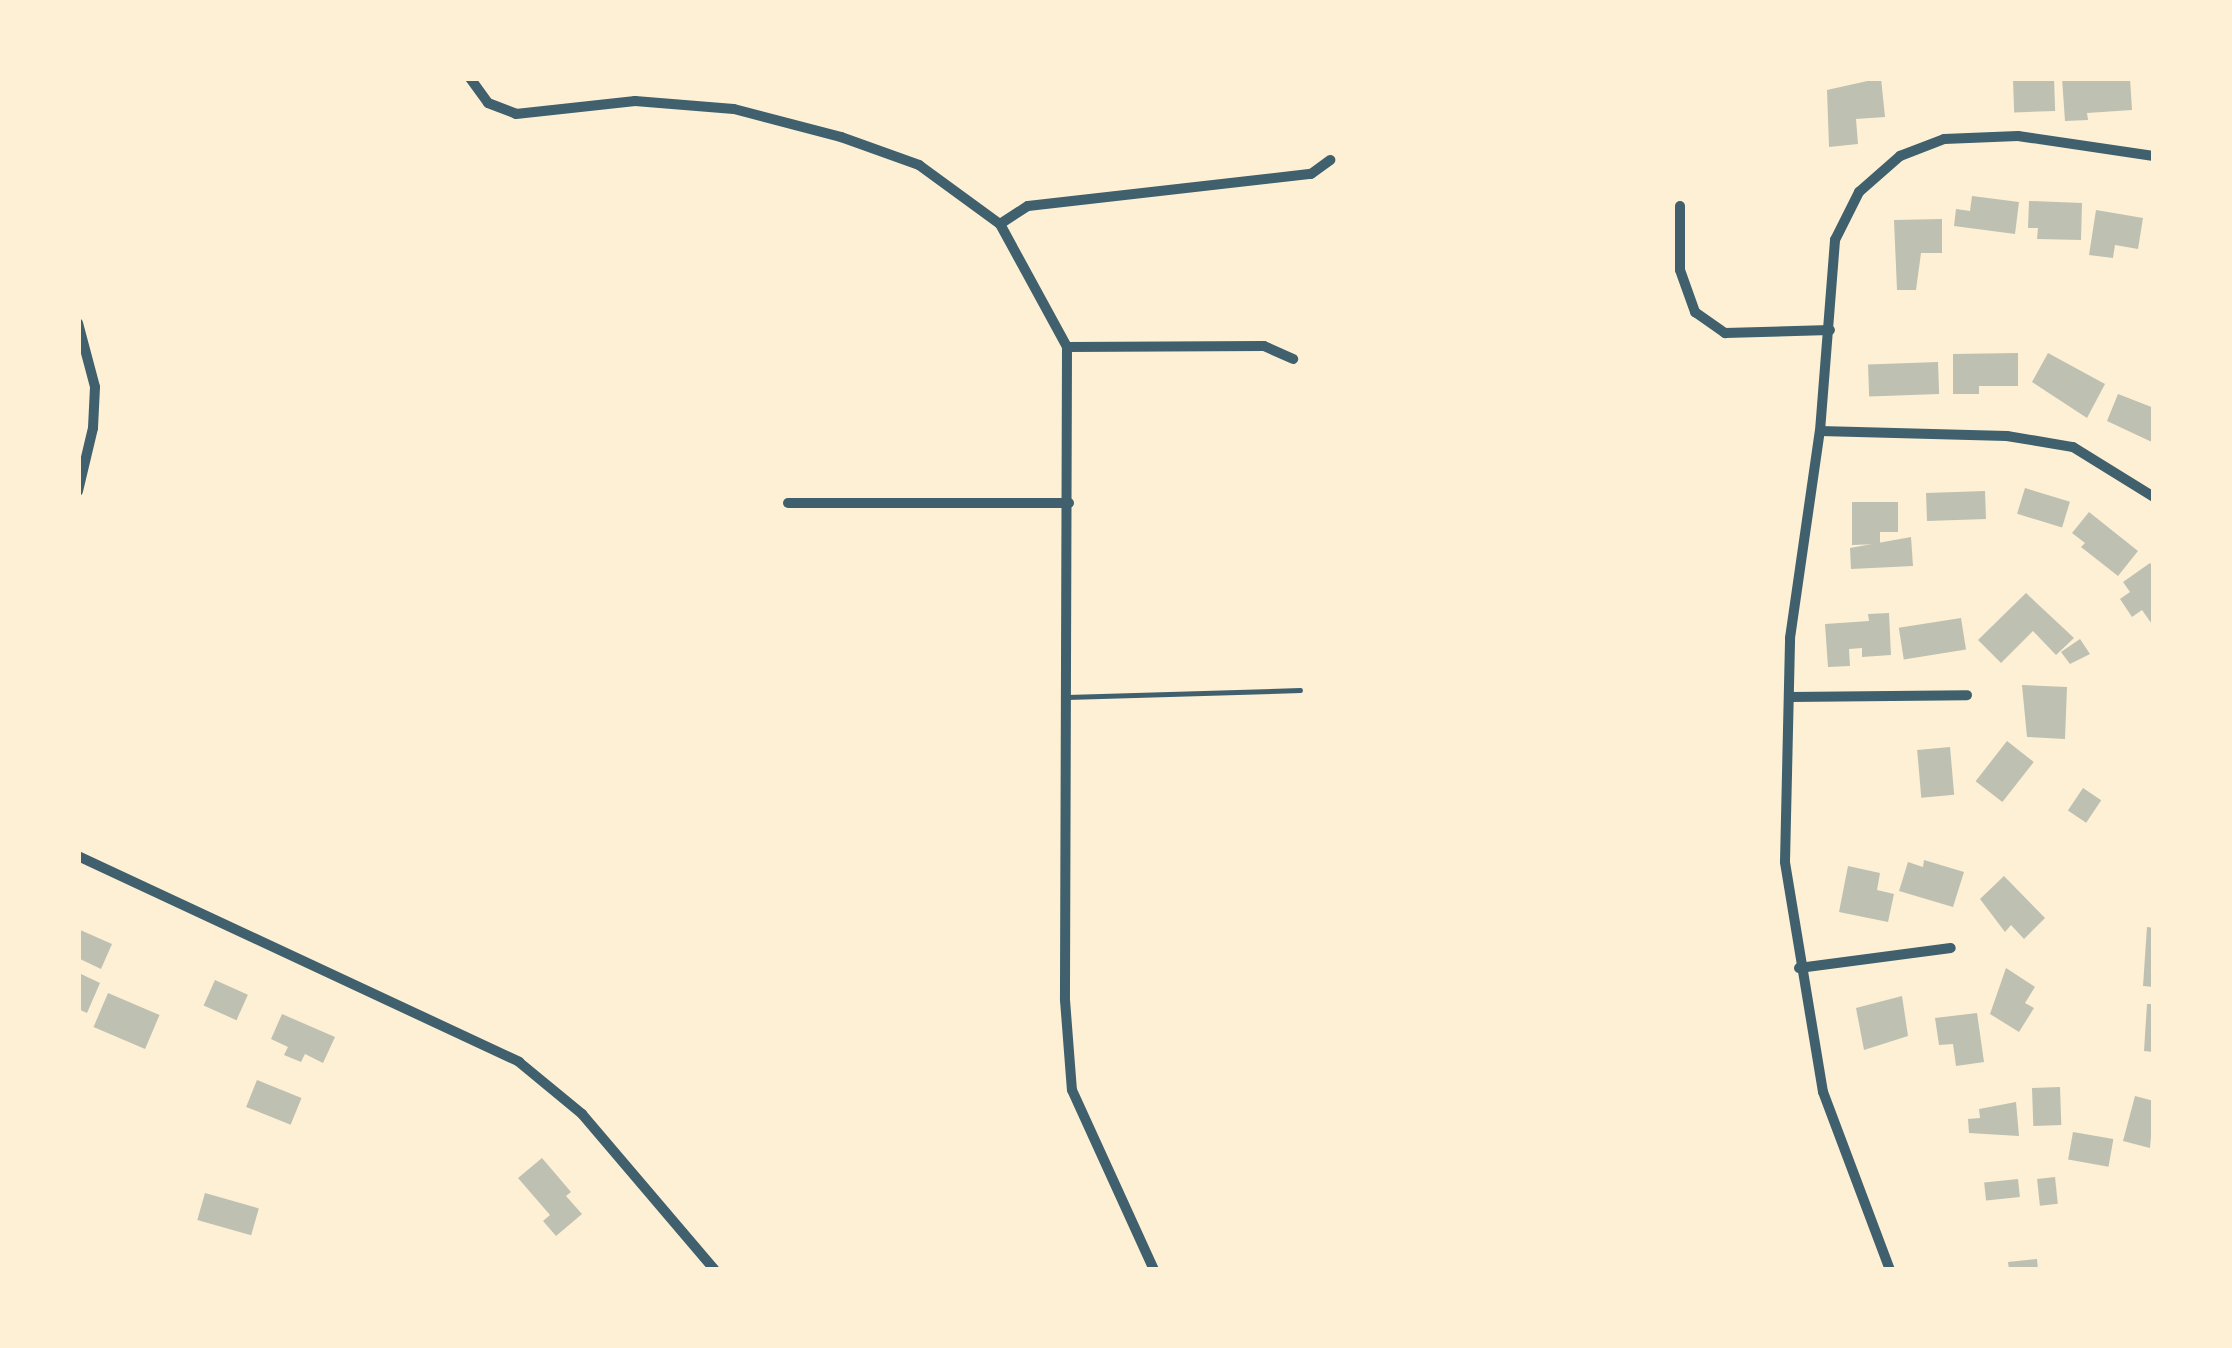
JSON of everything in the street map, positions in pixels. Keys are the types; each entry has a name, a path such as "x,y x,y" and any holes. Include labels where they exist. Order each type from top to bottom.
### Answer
{"street":[{"path":"470,78 488,103 516,114 634,100 734,109 841,137 919,165 1000,224 1066,347 1065,1000 1072,1090 1154,1270"},
{"path":"1890,1270 1823,1092 1785,862 1790,638 1820,430 1835,240 1858,192 1900,156 1944,139 2018,136 2154,156"},
{"path":"1000,224 1028,206 1312,174 1330,160"},
{"path":"1680,206 1680,270 1694,312 1725,333 1830,330"},
{"path":"78,323 95,387 93,428 78,491"},
{"path":"1066,347 1264,346 1293,359"},
{"path":"1820,430 2007,436 2073,447 2154,497"},
{"path":"788,503 1069,503"},
{"path":"1790,698 1967,695"},
{"path":"78,856 519,1062 582,1114 715,1270"},
{"path":"1799,968 1951,948"}],"lane":[{"path":"1067,697 1300,690"}],"building":[{"path":"1881,78 1885,117 1856,119 1858,144 1829,147 1827,90"},
{"path":"2054,78 2055,111 2014,112 2013,79"},
{"path":"2062,78 2130,78 2132,110 2087,113 2088,120 2065,121"},
{"path":"1972,196 2019,202 2015,234 1954,226 1956,209 1970,211"},
{"path":"2029,201 2082,203 2081,240 2037,239 2038,228 2028,228"},
{"path":"2096,210 2143,218 2138,249 2115,245 2113,258 2089,255"},
{"path":"1942,219 1942,253 1921,253 1916,290 1897,290 1894,220"},
{"path":"2018,353 2018,386 1979,386 1979,394 1953,394 1953,354"},
{"path":"2048,353 2105,384 2087,418 2032,382"},
{"path":"1938,362 1939,394 1869,396 1868,364"},
{"path":"2118,394 2154,408 2154,443 2107,421"},
{"path":"2025,488 2070,502 2062,528 2017,514"},
{"path":"1985,491 1986,519 1927,521 1926,493"},
{"path":"1852,502 1898,502 1898,532 1880,532 1880,544 1852,545"},
{"path":"2089,512 2138,551 2118,576 2081,547 2085,543 2072,533"},
{"path":"1911,537 1913,566 1851,569 1850,548"},
{"path":"2150,563 2154,568 2154,627 2142,610 2132,617 2120,599 2130,592 2123,582"},
{"path":"2026,593 2074,638 2056,655 2033,631 2001,663 1978,640"},
{"path":"1889,613 1891,655 1862,657 1862,648 1849,649 1850,666 1828,667 1825,624 1869,621 1868,614"},
{"path":"1961,618 1966,650 1904,659 1899,628"},
{"path":"2080,639 2090,654 2070,664 2061,652"},
{"path":"2022,685 2067,687 2065,739 2027,737"},
{"path":"2007,741 2034,762 2002,802 1976,781"},
{"path":"1950,747 1954,795 1921,798 1917,750"},
{"path":"2083,788 2101,800 2086,823 2068,810"},
{"path":"1924,860 1964,872 1953,907 1899,891 1908,862 1923,867"},
{"path":"1848,866 1880,873 1877,890 1894,894 1888,922 1839,912"},
{"path":"2004,876 2045,918 2024,939 2011,925 2005,932 1980,899"},
{"path":"2147,927 2154,928 2154,987 2143,986"},
{"path":"78,929 112,944 101,969 78,958"},
{"path":"2006,968 2035,987 2025,1003 2034,1008 2019,1032 1990,1014"},
{"path":"81,974 100,983 87,1013 78,1009"},
{"path":"215,980 248,995 236,1020 204,1006"},
{"path":"108,993 160,1015 145,1049 94,1027"},
{"path":"1902,996 1908,1036 1864,1050 1856,1008"},
{"path":"2147,1004 2154,1004 2154,1052 2144,1051"},
{"path":"1977,1013 1984,1062 1956,1066 1953,1044 1939,1045 1935,1018"},
{"path":"282,1014 335,1037 323,1063 305,1054 301,1062 284,1055 288,1047 271,1039"},
{"path":"257,1080 302,1098 291,1125 246,1107"},
{"path":"2060,1087 2061,1125 2033,1126 2032,1088"},
{"path":"2135,1096 2154,1101 2150,1148 2123,1141"},
{"path":"2016,1102 2019,1136 1969,1133 1968,1119 1980,1118 1979,1109"},
{"path":"2073,1132 2113,1139 2109,1167 2068,1160"},
{"path":"542,1158 571,1192 566,1196 582,1214 556,1236 543,1221 550,1215 518,1178"},
{"path":"2055,1177 2058,1204 2040,1206 2037,1179"},
{"path":"2018,1179 2020,1197 1986,1200 1984,1183"},
{"path":"205,1193 259,1208 251,1235 197,1220"},
{"path":"2037,1259 2038,1270 2009,1270 2008,1262"}]}
